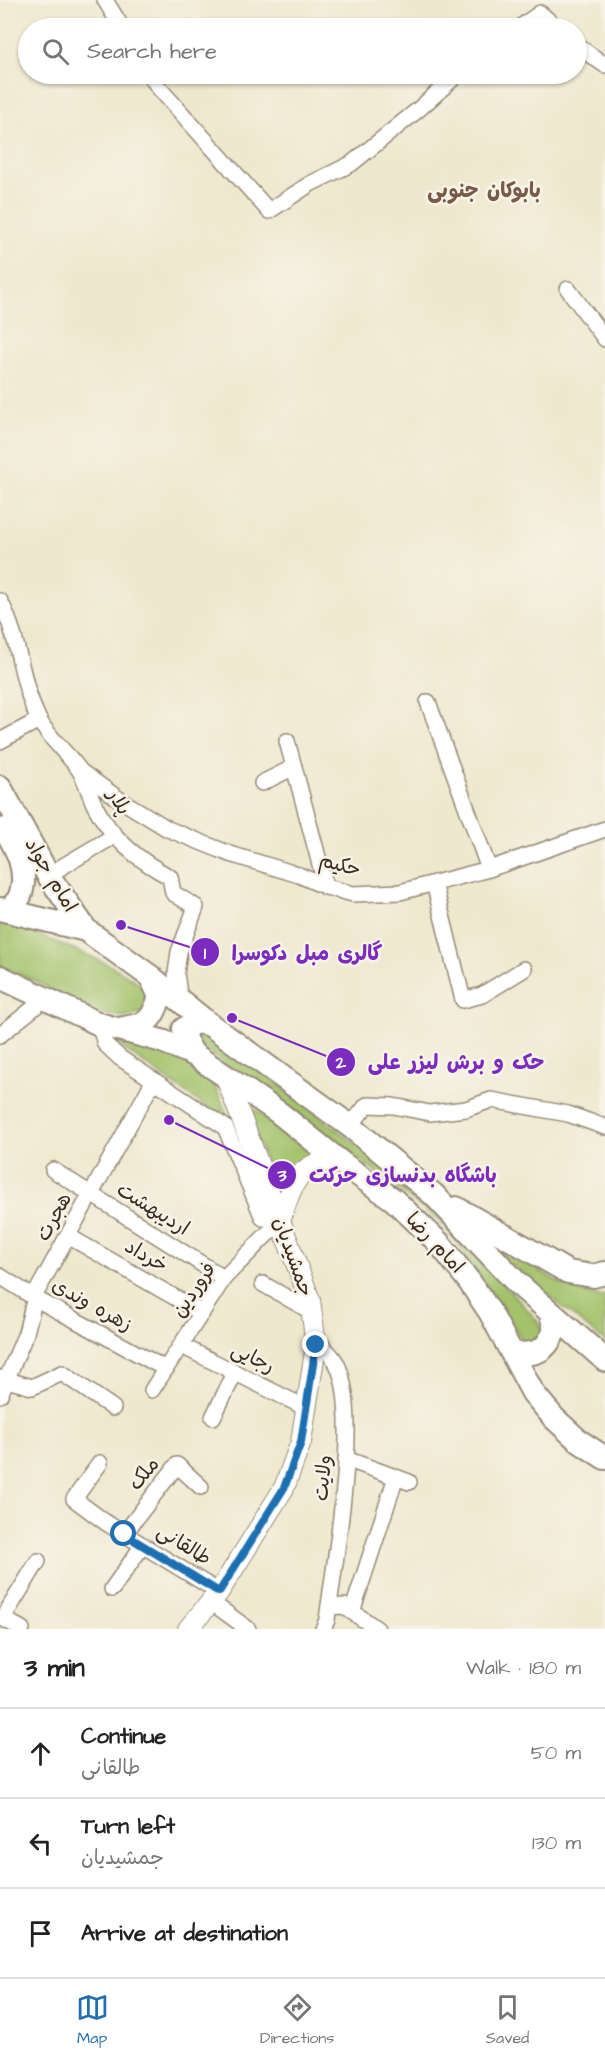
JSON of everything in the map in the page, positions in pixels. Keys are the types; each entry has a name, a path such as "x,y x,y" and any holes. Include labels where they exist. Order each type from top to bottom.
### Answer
{"main road":[{"name":"امام جواد","path":"0,787 48,875 86,930"},
{"name":"امام جواد","path":"0,820 19,852 23,876 20,896 4,910"},
{"path":"4,910 86,930"},
{"name":"امام رضا","path":"86,930 350,1126 434,1195 516,1282 605,1360"},
{"name":"امام رضا","path":"0,977 109,1027 162,1041 193,1054 278,1112 343,1164 394,1200 439,1243 470,1281 534,1393 554,1418 579,1441 605,1458"},
{"path":"109,1027 141,1025 154,1016 160,997 152,977"},
{"path":"193,1054 185,1040 184,1029 195,1022 209,1023"},
{"path":"434,1195 568,1272 593,1276 605,1273"},
{"path":"513,1354 535,1354 549,1344 555,1330 550,1314"}],"street":[{"path":"105,0 116,18"},
{"path":"587,53 605,65"},
{"path":"157,84 269,211 310,184 351,164 447,84"},
{"path":"568,289 605,339"},
{"name":"پلار","path":"0,601 10,619 24,675 39,720 80,771 95,807 114,836 144,863 170,877 173,893 196,908 179,952 176,973 180,1000"},
{"path":"428,702 489,869"},
{"path":"0,741 39,720"},
{"path":"287,741 326,887"},
{"path":"262,783 294,767"},
{"name":"حکیم","path":"80,771 168,830 230,854 353,894 400,892 489,869 605,830"},
{"path":"48,875 114,836"},
{"path":"434,883 464,1000 482,995 524,969"},
{"path":"0,1035 46,998"},
{"path":"109,1027 105,1044 120,1058 225,1127 272,1220"},
{"name":"جمشیدیان","path":"188,1629 215,1597 284,1488 301,1442 316,1345 310,1300 272,1220 225,1075"},
{"name":"هجرت","path":"0,1395 3,1379 26,1333 35,1298 154,1080"},
{"path":"350,1126 367,1106 393,1106 430,1113 466,1109 491,1100 568,1114 605,1127"},
{"path":"272,1220 297,1178 310,1167 321,1162 343,1164"},
{"name":"اردیبهشت","path":"53,1170 224,1278"},
{"name":"فروردین","path":"152,1390 224,1278 272,1220"},
{"name":"خرداد","path":"68,1236 202,1313"},
{"name":"زهره وندی","path":"0,1276 35,1298 166,1370"},
{"path":"263,1284 312,1312"},
{"name":"ولایت","path":"315,1338 335,1360 345,1393 346,1459 329,1607 323,1629"},
{"name":"رجایی","path":"182,1346 306,1408"},
{"path":"3,1379 32,1387 62,1372 113,1408"},
{"path":"213,1417 235,1372"},
{"path":"346,1459 403,1480 352,1612"},
{"name":"طالقانی","path":"100,1463 74,1499 215,1597 248,1629"},
{"name":"ملک","path":"124,1534 177,1466 201,1487"},
{"path":"112,1589 143,1545"},
{"path":"22,1629 2,1617 38,1560"},
{"path":"329,1607 344,1606 377,1629"}],"green space":[{"path":"0,921 86,954 130,977 151,994 141,1013 124,1017 103,1014 81,1007 37,982 0,966"},
{"path":"201,1031 212,1033 413,1188 541,1325 544,1337 525,1344 464,1253 438,1221 324,1132 203,1049 196,1040"},
{"path":"114,1042 157,1050 185,1060 197,1068 208,1077 216,1089 230,1124"},
{"path":"242,1101 318,1152 280,1199"},
{"path":"460,1216 560,1283 599,1297 605,1296 605,1342 503,1258"}],"place":[{"name":"گالری مبل دکوسرا","path":"121,925"},
{"name":"حک و برش لیزر علی","path":"232,1018"},
{"name":"باشگاه بدنسازی حرکت","path":"169,1120"}],"district":[{"name":"بابوکان جنوبی","path":"484,190"}],"route":[{"path":"124,1534 219,1592 284,1488 301,1442 316,1345"}]}
